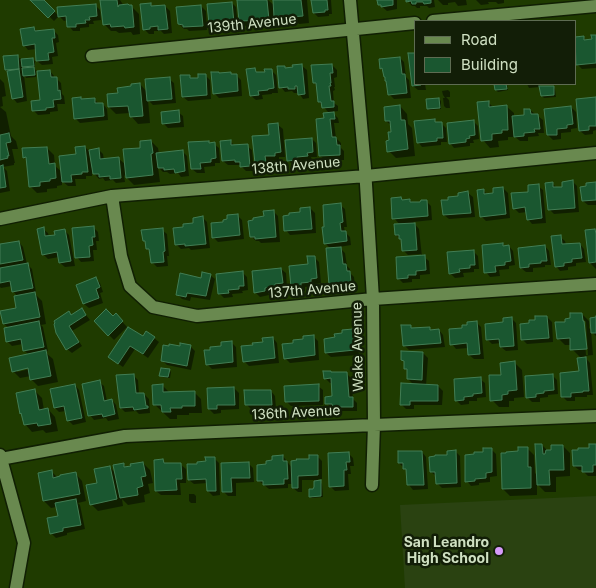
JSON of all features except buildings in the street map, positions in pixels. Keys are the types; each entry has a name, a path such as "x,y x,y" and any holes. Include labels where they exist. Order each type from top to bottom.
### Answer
{"street":[{"name":"Wake Avenue","path":"350,0 366,176 373,299 374,425 372,485"},
{"path":"444,20 596,6"},
{"name":"139th Avenue","path":"92,56 414,23"},
{"name":"138th Avenue","path":"0,219 112,196 366,176 596,153"},
{"name":"137th Avenue","path":"112,196 121,256 130,286 153,307 197,316 373,299 596,284"},
{"name":"136th Avenue","path":"0,458 125,436 596,416"},
{"path":"0,458 24,543 16,588"}],"shaded area":[{"name":"San Leandro High School","path":"596,496 596,588 405,588 400,505"}],"place":[{"name":"San Leandro High School","path":"499,551"}]}
